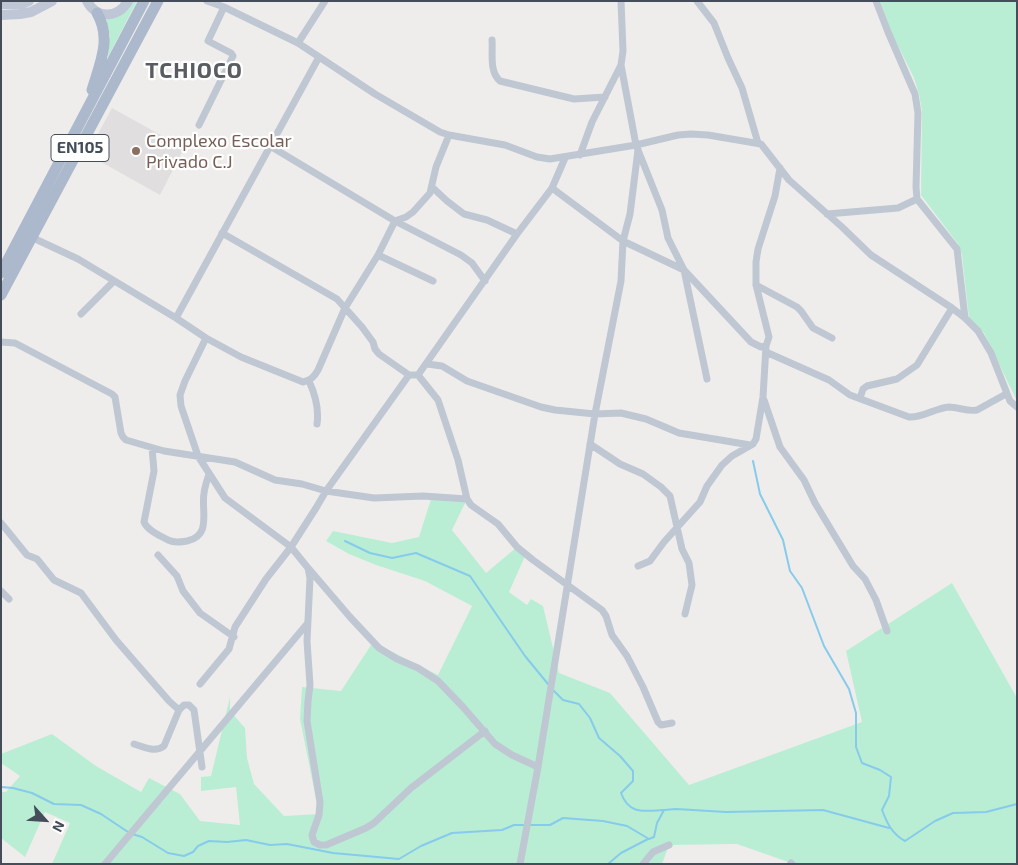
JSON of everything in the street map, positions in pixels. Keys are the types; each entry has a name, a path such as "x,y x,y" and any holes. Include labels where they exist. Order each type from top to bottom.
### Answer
{"main road":[{"name":"EN105","path":"1,273 144,1"},
{"name":"EN105","path":"1,295 158,1"},
{"path":"83,118 105,44 104,29 91,7"}],"street":[{"path":"1,4 21,4 29,1"},
{"path":"1,14 31,12 52,1"},
{"path":"76,1 105,15 114,14 121,10 128,1"},
{"path":"207,1 224,7 298,43 374,94 440,132 505,145 550,159 637,148 678,135 708,135 758,143 763,146 789,180 875,259 952,308 978,331 991,353 1006,394 1017,406"},
{"path":"298,43 325,1"},
{"path":"580,155 592,122 621,65 623,51 621,1"},
{"path":"697,1 714,23 742,88 758,143"},
{"path":"876,1 915,94 918,113 917,199 956,249 965,318"},
{"path":"199,125 233,56 232,53 208,41 224,7"},
{"path":"492,40 493,70 495,77 500,81 574,99 605,97"},
{"path":"176,318 319,57"},
{"path":"621,65 637,148 662,210 668,238 684,270 707,379"},
{"path":"32,237 78,260 206,338 242,356 303,382 314,377 345,308 378,255 396,220 406,217 413,212 430,193 436,167 449,134"},
{"path":"270,146 396,220 467,258 485,281"},
{"path":"520,864 538,767 595,414 620,281 623,240 630,214 637,148"},
{"path":"418,376 517,234 552,188 565,158"},
{"path":"638,566 650,561 676,527 700,502 707,486 722,465 732,456 750,446 756,439 763,398 766,349 769,337 756,285 755,273 758,249 774,196 780,168"},
{"path":"432,187 464,214 487,220 517,234"},
{"path":"552,188 623,240 684,270 750,342 830,380 842,390 915,417 944,408 977,410 1006,394"},
{"path":"827,214 898,208 917,199"},
{"path":"222,233 337,299 373,342 379,354 408,375 418,376 438,400 458,460 467,499 471,505 503,528 507,536 521,550 602,610 612,634 627,656 643,687 658,722 662,725 672,723"},
{"path":"378,255 433,281"},
{"path":"81,314 114,281"},
{"path":"756,285 797,307 802,311 813,328 832,338"},
{"path":"860,398 863,389 867,386 897,379 917,365 952,308"},
{"path":"206,338 184,381 180,395 181,406 198,456 225,498 291,547 379,648 397,659 418,668 438,681 495,744 512,756 538,767"},
{"path":"1,342 15,343 112,394 116,397 123,437 152,448 235,462 275,480 302,484 326,491 374,498 423,496 467,499"},
{"path":"427,364 442,366 467,381 541,407 595,414 627,414 646,419 678,433 750,446"},
{"path":"200,684 226,654 234,637 236,627 266,579 291,547 326,491 408,375"},
{"path":"309,380 314,392 318,417 317,424"},
{"path":"763,398 780,447 804,480 815,503 853,566 865,579 876,600 888,631"},
{"path":"590,444 620,464 643,474 670,496 682,549 689,563 692,585 685,614"},
{"path":"152,448 154,471 144,522 147,528 169,541 179,542 196,539 199,536 203,528 204,493 209,474"},
{"path":"1,523 27,555 37,559 54,580 81,593 116,640 179,710"},
{"path":"158,555 177,576 183,591 200,613 234,637"},
{"path":"308,568 310,578 307,641 310,685 307,721 320,802 319,814 312,835 314,842 326,845 366,828 412,788 485,732"},
{"path":"1,591 9,599"},
{"path":"104,864 308,624"},
{"path":"134,744 154,750 160,749 164,746 179,710 184,705 189,705 194,710 202,767"},
{"path":"643,864 653,852 669,845"}],"shaded area":[{"name":"Complexo Escolar Privado C.J","path":"112,108 184,148 160,195 87,154"}],"green space":[{"path":"133,1 137,1 108,57 110,35 106,20 125,12"},
{"path":"880,1 1017,1 1017,401 984,333 969,318 962,255 958,244 921,195 922,111 919,94 914,78 891,32"},
{"path":"432,496 467,499 452,530 486,573 517,547 526,554 509,592 527,605 531,599 543,606 559,673 610,693 689,785 862,722 846,651 952,583 1017,698 1017,864 794,864 737,844 669,845 662,864 52,864 70,823 45,812 25,857 1,838 1,792 6,792 20,776 1,763 1,754 52,734 96,766 141,792 149,778 180,794 200,821 240,825 236,787 201,791 201,777 211,776 230,697 230,711 245,728 247,758 254,784 284,816 319,814 300,719 302,687 341,691 373,642 438,675 472,606 425,581 376,565 349,554 326,541 333,531 392,543 419,537"}],"waterway":[{"path":"753,461 760,494 783,540 790,571 802,588 824,646 849,689 856,713 856,747 862,763 880,770 891,777 889,796 882,810 893,832 905,841 935,821 953,813 986,812 1017,804"},
{"path":"345,541 370,553 392,558 416,553 470,576 525,656 548,684"},
{"path":"553,690 563,700 579,704 590,718 599,738 620,756 633,771 633,781 621,793 628,805 643,811 663,810"},
{"path":"1,787 32,793 54,804 81,805 101,814 128,832"},
{"path":"530,825 550,825 563,818 603,821 627,826 649,839 654,837 657,823 664,810 726,812 823,810 889,828"},
{"path":"132,834 142,837 168,853 184,856 209,841 246,840 270,845 287,844 333,853 399,859 421,846 452,833 502,830 514,825 526,825"},
{"path":"608,864 621,853 648,839"}],"place":[{"name":"Complexo Escolar Privado C.J","path":"136,151"}],"district":[{"name":"TCHIOCO","path":"194,71"}]}
